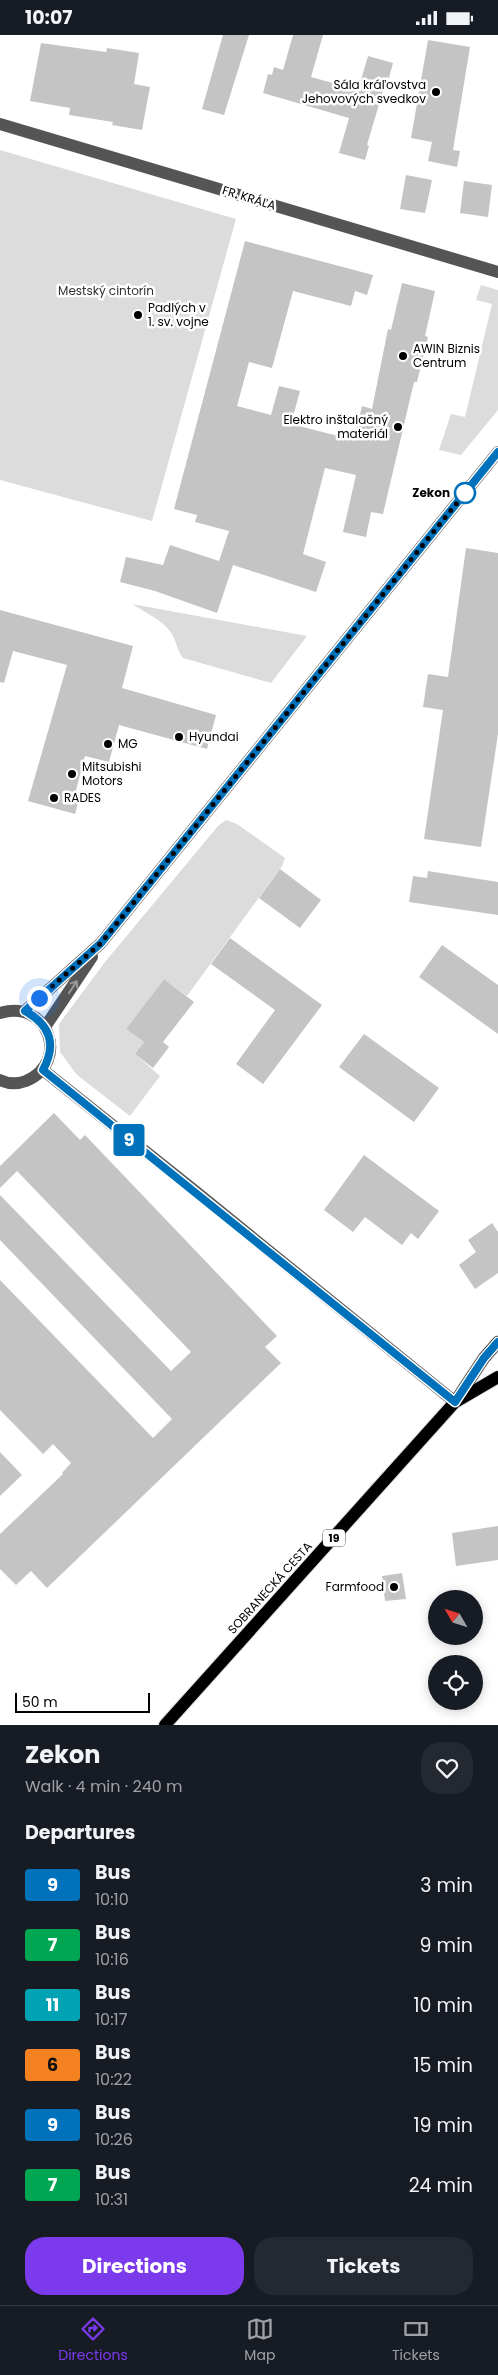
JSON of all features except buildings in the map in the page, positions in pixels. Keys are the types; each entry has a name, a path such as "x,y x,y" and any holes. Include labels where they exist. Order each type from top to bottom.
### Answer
{"main road":[{"name":"SOBRANECKÁ CESTA","path":"165,1725 455,1402 484,1358 498,1343"},
{"name":"SOBRANECKÁ CESTA","path":"455,1402 498,1377"}],"street":[{"name":"FR. KRÁĽA","path":"0,124 498,272"},
{"path":"45,1027 101,943 498,452"},
{"path":"25,1011 101,943"},
{"path":"0,1013 25,1011 38,1018 45,1027 51,1049 43,1070 34,1077 24,1082 1,1082"},
{"path":"43,1070 455,1402"}],"green space":[{"name":"Mestský cintorín","path":"0,150 236,219 152,521 0,480"},
{"path":"481,285 498,290 498,410 461,455 439,450 451,414 465,417 492,304 476,300"},
{"path":"132,604 307,636 271,683 183,658 170,631 155,618"},
{"path":"226,820 237,824 285,858 282,866 187,996 164,979 126,1029 144,1042 135,1054 160,1076 130,1116 77,1075 60,1052 59,1024 105,962 218,826"}],"bus line":[{"name":"9","path":"498,452 350,634 230,787 101,943 25,1011 38,1018 50,1038 51,1049 43,1070 455,1402 484,1358 498,1342"}],"place":[{"name":"Sála kráľovstva Jehovových svedkov","path":"436,92"},
{"name":"Padlých v 1. sv. vojne","path":"138,315"},
{"name":"AWIN Biznis Centrum","path":"403,356"},
{"name":"Elektro inštalačný materiál","path":"398,427"},
{"name":"Zekon","path":"465,493"},
{"name":"Hyundai","path":"179,737"},
{"name":"MG","path":"108,744"},
{"name":"Mitsubishi Motors","path":"72,774"},
{"name":"RADES","path":"54,798"},
{"name":"Farmfood","path":"394,1587"}],"route":[{"path":"39,998 101,943 230,787 350,634 465,493"}]}
